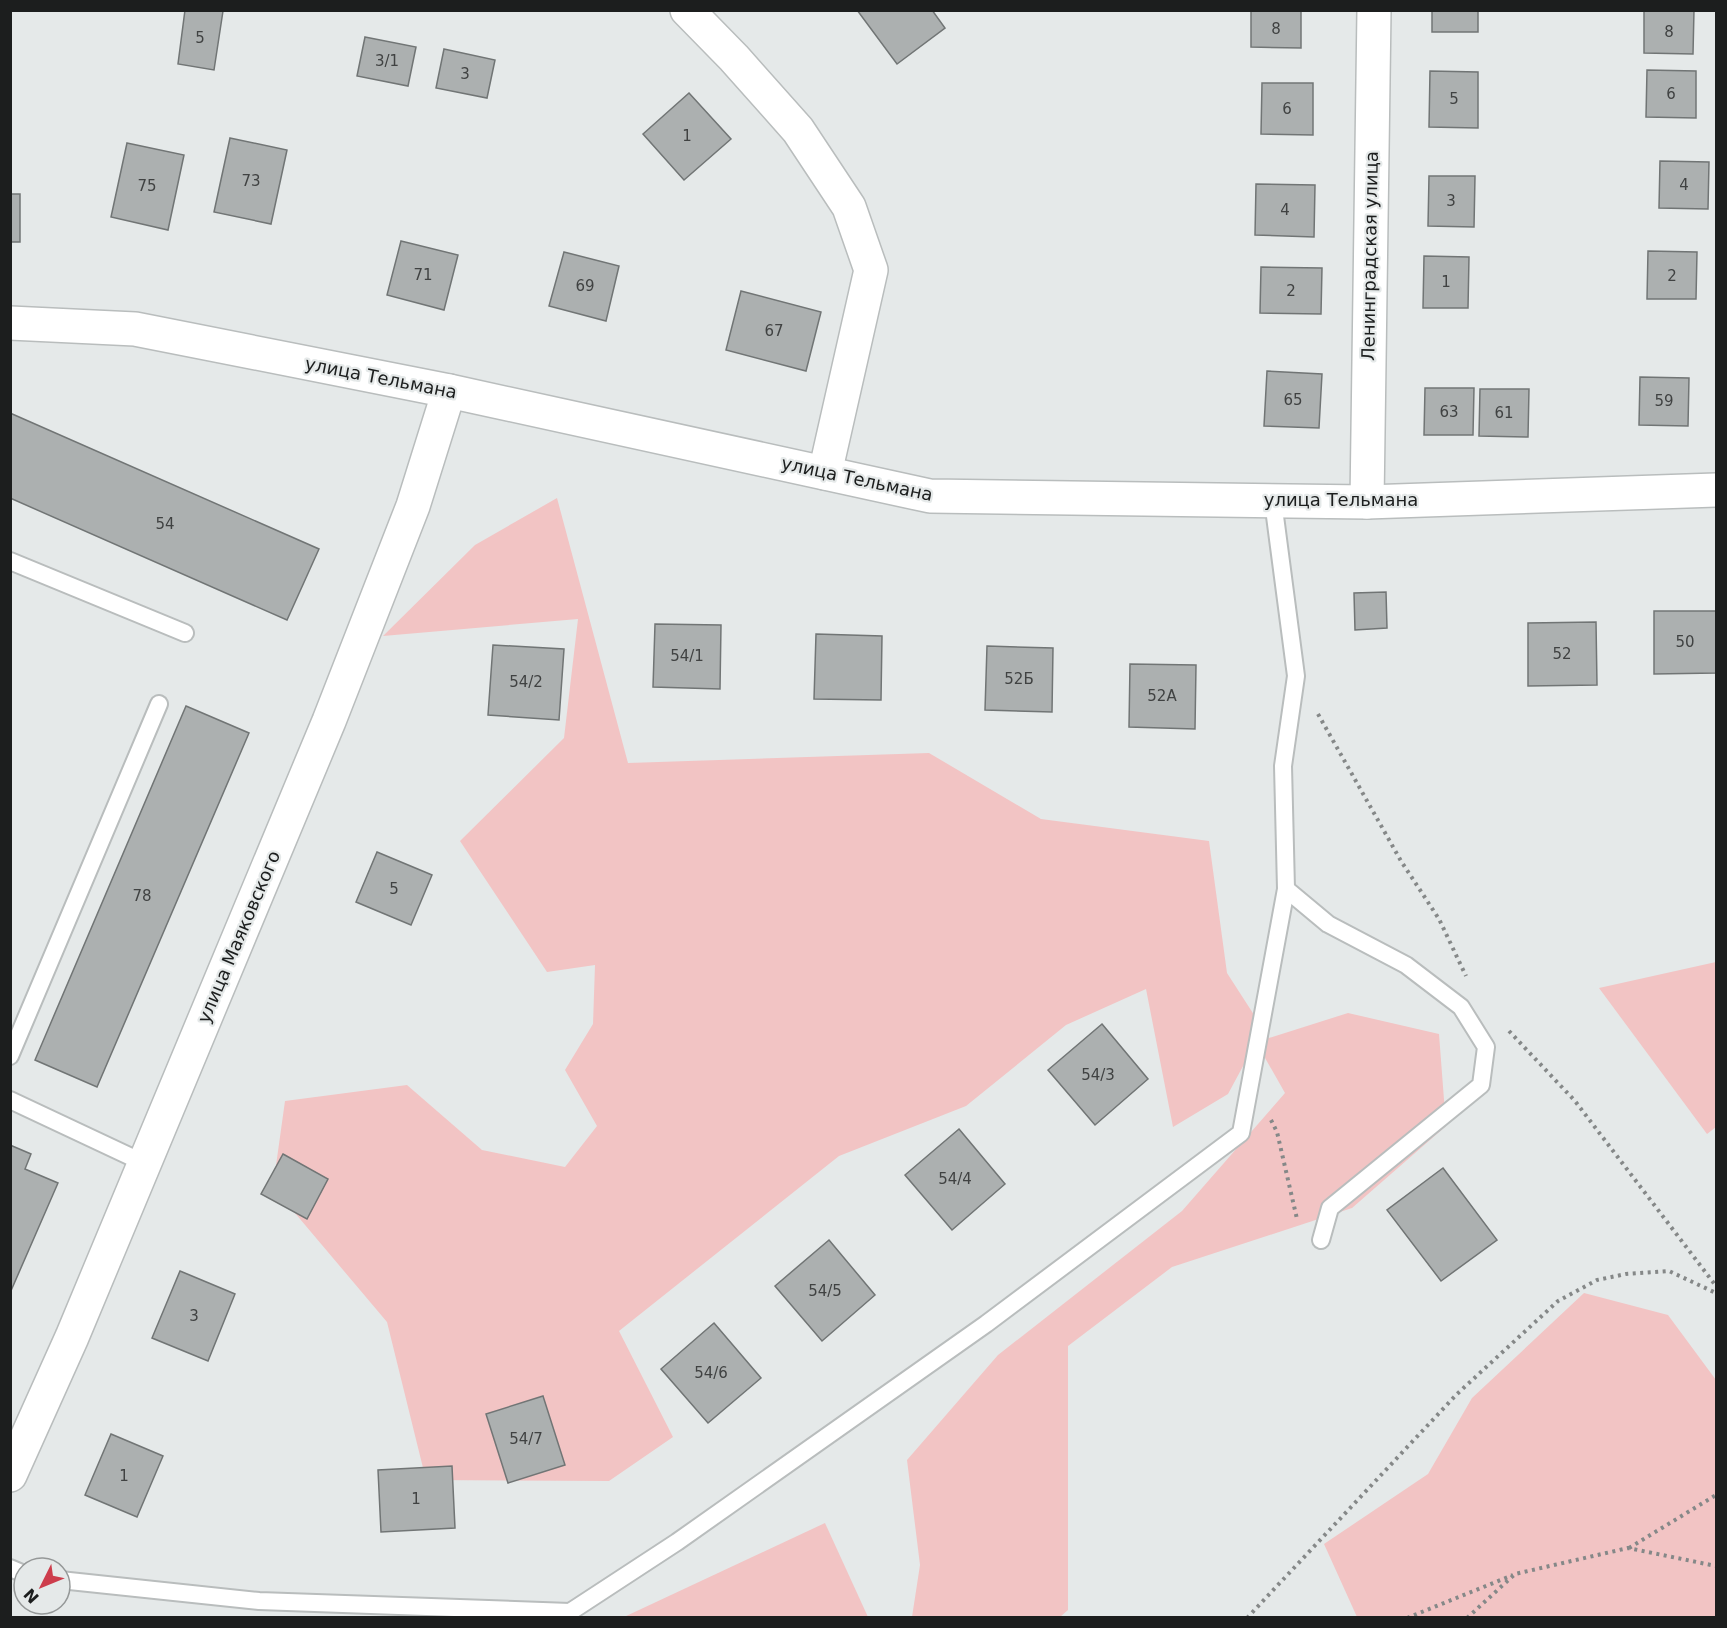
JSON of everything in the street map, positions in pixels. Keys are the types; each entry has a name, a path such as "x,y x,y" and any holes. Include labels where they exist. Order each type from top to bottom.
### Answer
{"street":[{"path":"687,10 798,130 849,207 871,270 825,473"},
{"name":"Ленинградская улица","path":"1367,502 1374,10"},
{"name":"улица Тельмана","path":"10,323 135,329 448,392 930,496 1367,502 1716,490"},
{"name":"улица Маяковского","path":"10,1475 72,1337 329,722 413,506 448,392"}],"lane":[{"path":"72,1581 259,1600 570,1612 677,1542 986,1324 1241,1133 1286,889 1283,766 1296,676 1273,501"},
{"path":"10,561 185,633"},
{"path":"10,1056 159,704"},
{"path":"1286,889 1328,924 1406,965 1461,1007 1486,1047 1481,1085 1330,1208 1321,1240"},
{"path":"10,1100 144,1163"}],"path":[{"path":"1296,676 1401,861 1439,919 1471,986"},
{"path":"1506,1028 1575,1101 1716,1286"},
{"path":"1251,1078 1277,1132 1297,1220"},
{"path":"1247,1617 1457,1394 1558,1300 1597,1280 1626,1274 1669,1271 1716,1293"},
{"path":"1407,1617 1515,1574 1628,1548 1716,1495"},
{"path":"1628,1548 1716,1566"},
{"path":"1467,1617 1515,1574"}],"shaded area":[{"path":"557,498 628,763 929,753 1041,819 1209,841 1227,973 1269,1038 1348,1013 1439,1034 1446,1126 1352,1208 1172,1267 1068,1346 1068,1610 1060,1617 912,1617 920,1565 907,1460 998,1355 1182,1211 1285,1093 1256,1042 1228,1094 1173,1127 1146,989 1066,1025 966,1106 839,1156 619,1331 673,1437 609,1481 426,1480 387,1322 273,1187 285,1101 407,1085 482,1150 565,1167 597,1126 565,1070 593,1024 595,965 547,972 460,841 564,738 578,619 383,636 475,545"},
{"path":"1716,962 1716,1127 1707,1134 1599,988"},
{"path":"1584,1293 1668,1315 1716,1380 1716,1617 1357,1617 1324,1544 1428,1474 1472,1398"},
{"path":"825,1523 868,1617 624,1617"}],"building":[{"path":"185,10 223,11 214,70 178,64"},
{"path":"857,10 932,10 945,28 897,64"},
{"path":"1251,10 1301,10 1301,48 1251,47"},
{"path":"1432,10 1478,10 1478,32 1432,32"},
{"path":"1644,10 1694,10 1693,54 1644,53"},
{"path":"365,37 416,47 408,86 357,76"},
{"path":"444,49 495,60 487,98 436,88"},
{"path":"1647,70 1696,71 1696,118 1646,117"},
{"path":"1430,71 1478,72 1478,128 1429,127"},
{"path":"1262,83 1313,83 1313,135 1261,134"},
{"path":"689,93 731,139 684,180 643,134"},
{"path":"230,138 287,150 271,224 214,212"},
{"path":"127,143 184,155 168,230 111,217"},
{"path":"1660,161 1709,162 1708,209 1659,208"},
{"path":"1429,176 1475,176 1474,227 1428,226"},
{"path":"1256,184 1315,185 1314,237 1255,235"},
{"path":"10,194 20,194 20,242 10,242"},
{"path":"401,241 458,255 444,310 387,295"},
{"path":"1648,251 1697,252 1696,299 1647,299"},
{"path":"564,252 619,266 606,321 549,306"},
{"path":"1424,256 1469,257 1468,308 1423,308"},
{"path":"1261,267 1322,268 1321,314 1260,313"},
{"path":"741,291 821,312 806,371 726,350"},
{"path":"1267,371 1322,374 1319,428 1264,426"},
{"path":"1640,377 1689,378 1688,426 1639,425"},
{"path":"1425,388 1474,388 1473,435 1424,435"},
{"path":"1480,389 1529,389 1528,437 1479,436"},
{"path":"10,413 319,549 287,620 10,498"},
{"path":"1386,592 1387,628 1355,630 1354,593"},
{"path":"1654,611 1716,611 1716,673 1654,674"},
{"path":"1596,622 1597,685 1528,686 1528,623"},
{"path":"655,624 721,625 720,689 653,687"},
{"path":"816,634 882,636 881,700 814,699"},
{"path":"493,645 564,649 559,720 488,715"},
{"path":"987,646 1053,648 1052,712 985,710"},
{"path":"1130,664 1196,665 1195,729 1129,727"},
{"path":"186,706 249,733 97,1087 35,1060"},
{"path":"377,852 432,875 411,925 356,902"},
{"path":"1102,1024 1148,1079 1095,1125 1048,1070"},
{"path":"959,1129 1005,1184 952,1230 905,1175"},
{"path":"10,1145 31,1154 25,1169 58,1183 10,1293"},
{"path":"283,1154 328,1179 307,1219 261,1194"},
{"path":"1443,1168 1497,1240 1441,1281 1387,1210"},
{"path":"829,1240 875,1295 822,1341 775,1286"},
{"path":"180,1271 235,1294 208,1361 152,1338"},
{"path":"714,1323 761,1378 708,1423 661,1369"},
{"path":"543,1396 565,1465 508,1483 486,1414"},
{"path":"111,1434 163,1456 137,1517 85,1495"},
{"path":"452,1466 455,1528 381,1532 378,1470"}]}
